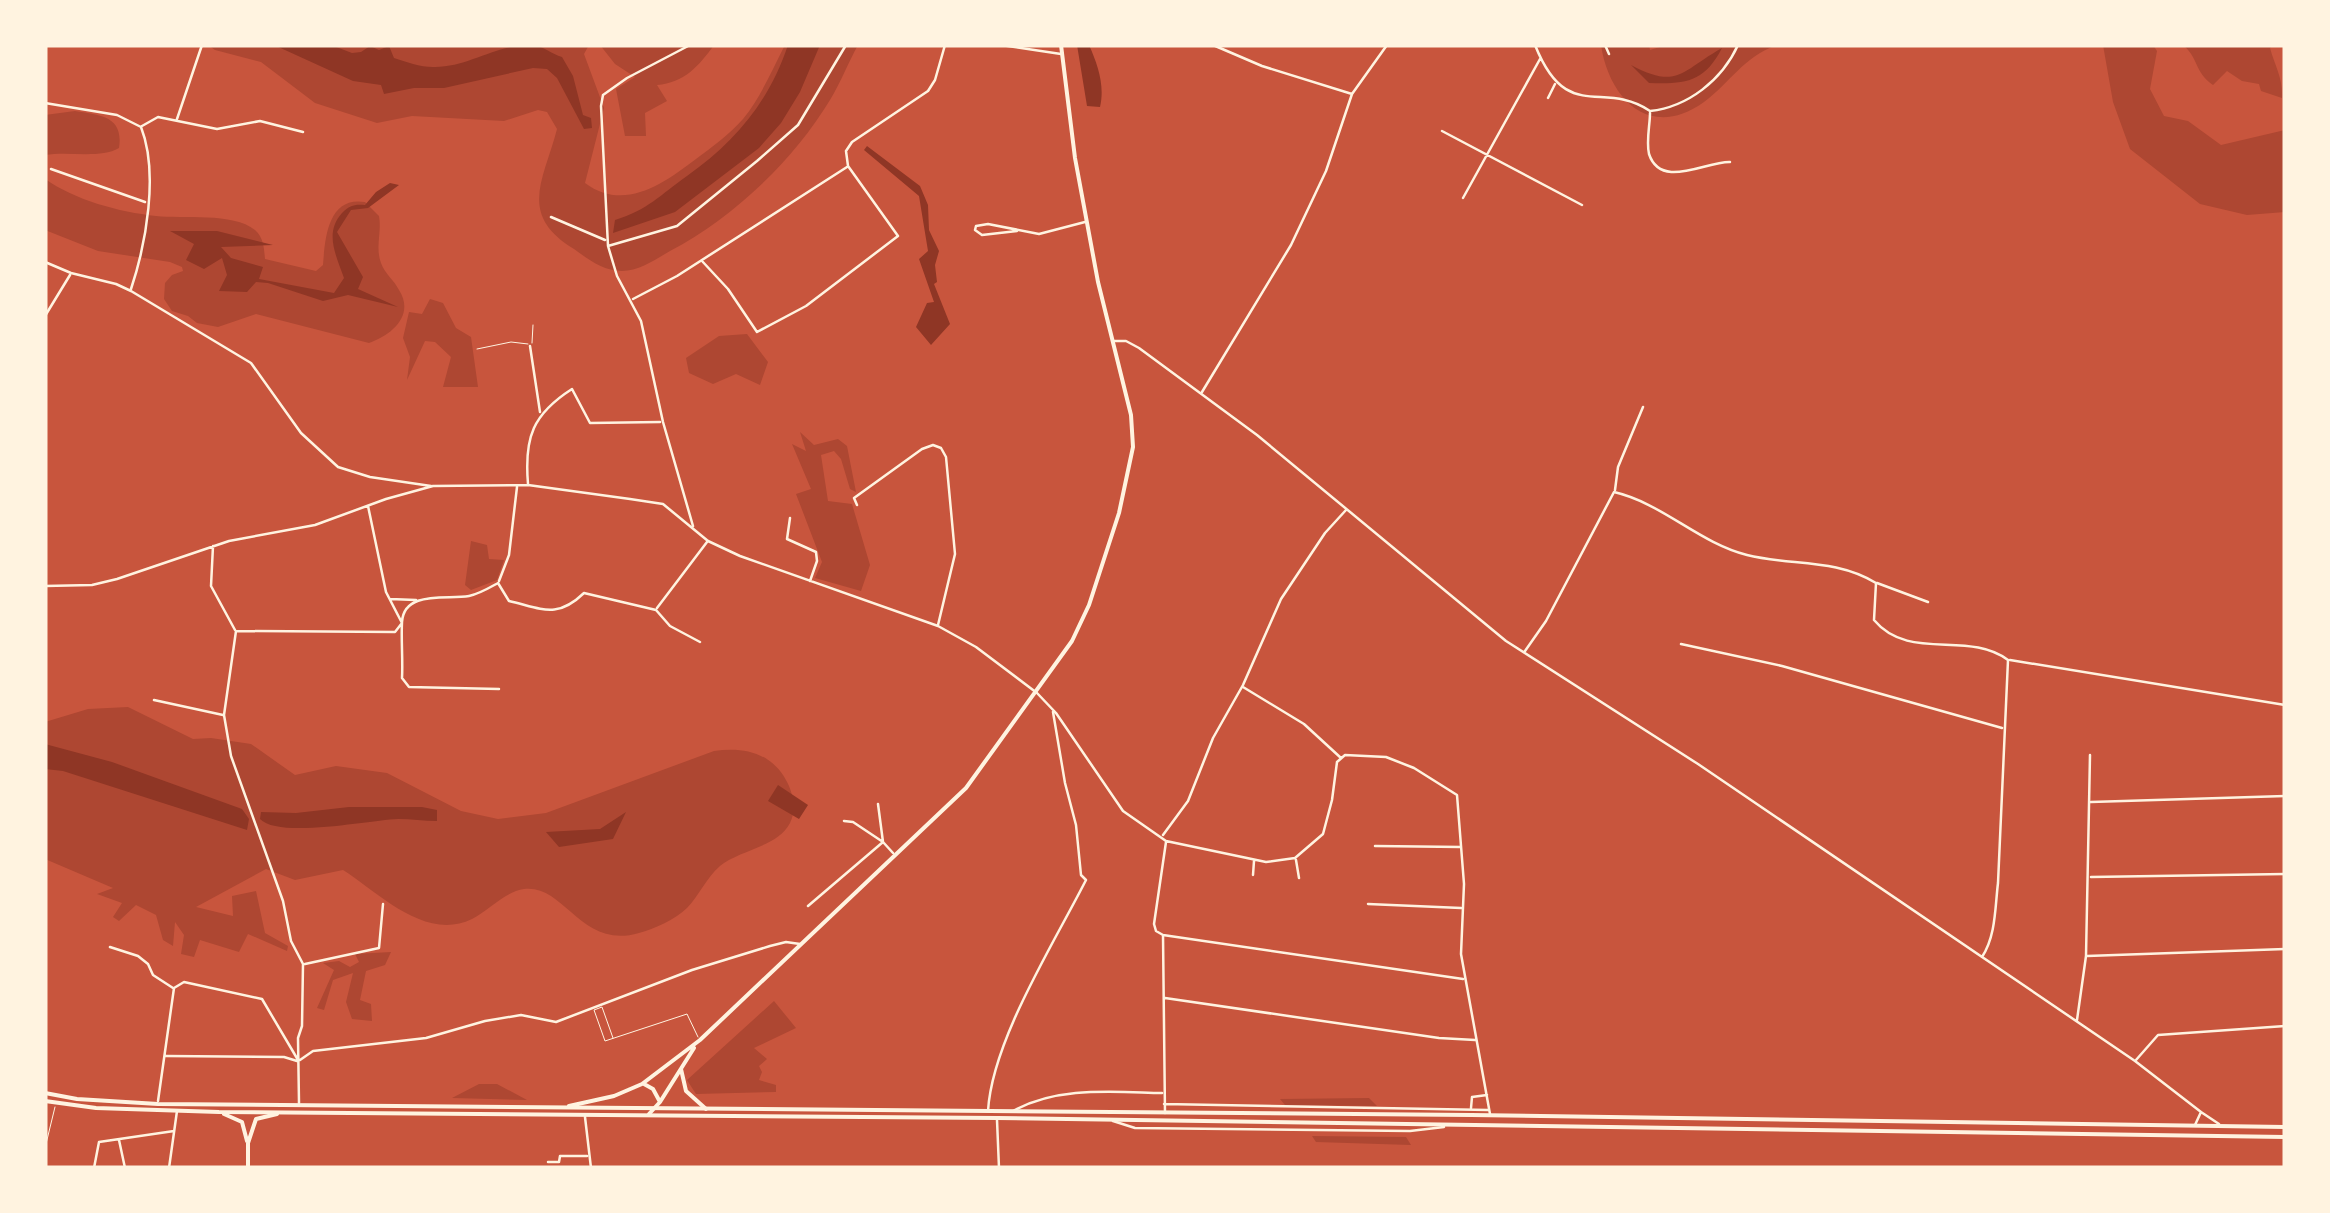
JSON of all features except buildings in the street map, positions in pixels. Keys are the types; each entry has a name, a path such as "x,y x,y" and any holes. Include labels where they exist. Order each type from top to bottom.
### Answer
{"main road":[{"path":"560,1108 599,1100 642,1084 700,1040 895,856 966,788 1072,641 1089,605 1130,472 1133,447 1131,415 1087,221 1061,45"},
{"path":"646,1116 656,1108 700,1040"},
{"path":"681,1067 686,1091 706,1109"},
{"path":"642,1084 653,1089 660,1102"},
{"path":"45,1094 77,1100 158,1104 1165,1114 1490,1112 2285,1128"},
{"path":"45,1101 177,1112 997,1118 2285,1136"},
{"path":"219,1112 242,1122 248,1143 248,1168"},
{"path":"1490,1112 1490,1125"},
{"path":"248,1143 256,1118 282,1113"}],"street":[{"path":"176,120 202,45"},
{"path":"690,45 627,78 603,95 600,106 608,243 617,276 640,321 693,528"},
{"path":"551,218 608,243 677,226 798,126 846,45"},
{"path":"702,260 758,332 806,306 898,236 848,166 846,151 852,142 928,91 945,45"},
{"path":"1002,45 1062,54"},
{"path":"1212,45 1262,66 1352,94"},
{"path":"1202,393 1292,244 1326,171 1352,94 1386,45"},
{"path":"1536,45 1556,82 1588,98 1640,105 1650,111 1683,104 1724,70 1738,45"},
{"path":"1604,45 1609,54"},
{"path":"1463,198 1540,58"},
{"path":"1548,98 1556,82"},
{"path":"45,103 117,115 140,127 149,148 145,246 131,291"},
{"path":"1650,111 1648,152 1654,163 1674,173 1730,162"},
{"path":"140,127 158,117 216,129 260,121 303,132"},
{"path":"1442,131 1582,205"},
{"path":"632,300 848,166"},
{"path":"51,168 146,202"},
{"path":"1017,232 982,236 975,230 976,226 988,224 1039,234 1087,221"},
{"path":"45,262 131,291 251,363 301,433 338,467 370,477 433,486 528,485 663,504 708,541 810,582 938,626 976,648 1036,693 1053,710 1124,811 1166,840 1254,860 1295,858 1323,834 1337,762 1345,755 1386,757 1414,768 1457,796 1462,847 1461,954 1490,1112 1164,1104"},
{"path":"45,316 71,273"},
{"path":"1113,341 1126,341 1140,348 1202,393 1524,652 1685,755 2076,1021 2224,1127"},
{"path":"530,346 540,413"},
{"path":"528,485 526,466 531,434 540,413 572,389 590,423 663,422"},
{"path":"1524,652 1546,620 1614,492 1618,467 1642,407"},
{"path":"857,505 854,498 922,449 934,444 941,448 946,456 955,554 938,626"},
{"path":"388,599 468,596 498,583 509,555 517,485"},
{"path":"45,586 92,585 213,546 316,525 433,486"},
{"path":"1614,492 1630,496 1699,535 1750,556 1826,564 1928,602"},
{"path":"368,506 388,599 405,636 402,678 409,687 499,689"},
{"path":"1162,836 1188,801 1213,738 1242,686 1281,599 1325,533 1346,510"},
{"path":"790,518 787,540 816,552 810,582"},
{"path":"656,610 708,541"},
{"path":"213,546 211,586 236,632 224,716 231,756 278,884 291,942 304,964 299,1104"},
{"path":"498,583 509,601 556,612 571,606 584,594 656,610 670,626 700,642"},
{"path":"1876,583 1874,620 1889,632 1917,644 1991,649 2008,660 2285,705"},
{"path":"236,632 395,632 405,610 416,600"},
{"path":"1681,644 1782,666 2003,728"},
{"path":"1982,958 1991,934 1998,883 2008,660"},
{"path":"1242,686 1304,724 1341,758"},
{"path":"154,700 224,716"},
{"path":"988,1111 990,1083 1001,1049 1086,880 1081,874 1076,825 1064,783 1053,710"},
{"path":"2076,1021 2086,956 2090,756"},
{"path":"2090,802 2285,796"},
{"path":"878,804 883,842"},
{"path":"844,821 853,822 883,842 895,856"},
{"path":"1165,1114 1163,935 1154,924 1166,840"},
{"path":"808,906 883,842"},
{"path":"1375,846 1462,847"},
{"path":"1295,858 1299,878"},
{"path":"1253,876 1254,860"},
{"path":"2090,877 2285,874"},
{"path":"304,964 379,948 383,904"},
{"path":"1368,904 1463,908"},
{"path":"1163,935 1464,980"},
{"path":"299,1061 312,1050 426,1038 486,1021 532,1015 556,1022 692,970 786,942 800,944"},
{"path":"110,947 138,956 153,975 174,988"},
{"path":"2086,956 2285,950"},
{"path":"174,988 194,982 262,999 299,1061"},
{"path":"158,1104 174,988"},
{"path":"1164,998 1438,1038 1478,1040"},
{"path":"2135,1062 2158,1035 2285,1026"},
{"path":"164,1056 284,1057 299,1061"},
{"path":"1012,1111 1039,1100 1082,1092 1164,1092"},
{"path":"1472,1110 1472,1098 1487,1096"},
{"path":"169,1168 177,1112"},
{"path":"2195,1126 2201,1112"},
{"path":"585,1116 590,1168"},
{"path":"997,1118 998,1168"},
{"path":"94,1168 99,1142 174,1131"},
{"path":"118,1138 126,1168"},
{"path":"548,1162 559,1162 560,1156 589,1156"}],"lane":[{"path":"477,350 511,342 530,346 532,325"},
{"path":"613,1038 602,1007 594,1010 605,1040 613,1038 687,1014 700,1040"},
{"path":"45,1148 56,1104"}],"shaded area":[{"path":"208,45 589,45 584,54 604,108 585,183 614,195 629,195 657,185 726,136 755,102 785,45 858,45 815,123 760,186 694,237 647,264 622,271 590,260 556,236 545,223 539,195 557,129 547,112 538,110 504,121 412,116 377,123 315,103 261,62"},
{"path":"274,45 331,45 352,53 370,46 379,50 389,46 394,58 433,67 459,64 509,47 538,46 562,57 573,76 583,115 591,118 592,128 584,129 557,78 547,69 533,68 444,88 384,94 381,85 353,81"},
{"path":"600,45 714,45 690,72 657,85 667,101 645,113 646,136 625,136 616,89 635,77 615,64"},
{"path":"788,45 820,45 800,92 759,148 675,212 613,233 615,220 653,201 735,135 771,85"},
{"path":"1077,45 1089,45 1095,60 1101,83 1100,107 1087,106"},
{"path":"1601,45 1649,45 1650,50 1666,45 1777,45 1746,63 1704,102 1666,117 1650,115 1623,97 1613,82"},
{"path":"2103,45 2153,45 2157,51 2150,89 2164,116 2188,121 2221,145 2285,130 2285,212 2247,215 2200,204 2130,149 2113,102"},
{"path":"2183,45 2273,45 2270,48 2282,98 2227,71 2213,85"},
{"path":"1722,48 1700,75 1683,82 1649,83 1631,65 1670,77"},
{"path":"75,111 114,123 120,137 119,148 103,153 45,155 45,115"},
{"path":"867,146 920,186 928,205 929,230 939,251 934,284 950,324 931,345 916,327 927,303 934,302 919,259 928,251 919,196 864,150"},
{"path":"45,179 84,199 127,211 221,218 245,224 260,236 265,259 316,271 323,265 327,232 336,212 353,202 365,202 379,216 379,257 403,299 403,316 386,335 369,343 256,314 218,327 197,323 172,311 164,299 165,283 183,271 182,267 98,251 45,230"},
{"path":"390,183 399,185 368,208 351,210 337,232 363,277 358,289 398,307 348,295 323,301 268,283 256,282 247,292 219,291 227,275 222,258 204,269 186,260 194,244 170,231 217,231 273,245 221,247 231,258 263,267 259,279 334,293 344,278 333,244 337,221 348,208 365,205"},
{"path":"430,299 443,303 456,328 471,337 478,387 443,387 451,357 435,342 425,341 407,380 410,357 403,338 409,312 422,314"},
{"path":"747,334 768,362 760,385 736,374 713,384 689,373 686,358 719,336"},
{"path":"800,432 814,445 838,439 847,446 856,492 850,489 841,459 834,451 821,455 828,501 852,504 870,565 861,591 815,578 822,562 796,494 811,489 792,444 806,451"},
{"path":"471,541 487,545 489,559 504,560 497,580 471,590 465,585"},
{"path":"128,707 193,739 251,744 295,775 336,766 387,773 461,811 498,819 546,813 714,751 748,751 768,760 783,775 792,795 793,814 777,838 720,866 682,912 639,933 602,933 538,890 511,893 472,919 437,924 403,911 343,870 295,880 266,869 196,907 233,916 232,896 256,891 265,933 288,946 287,951 248,934 239,952 200,940 194,957 181,954 184,935 175,922 173,946 163,940 156,915 136,905 119,921 113,917 122,903 97,894 113,888 45,859 45,722 88,709"},
{"path":"45,744 112,762 242,809 249,819 247,830 63,771 45,769"},
{"path":"778,785 808,805 799,819 768,801"},
{"path":"422,807 437,810 437,821 398,819 286,828 260,819 261,812"},
{"path":"626,812 613,839 559,847 546,832 600,829"},
{"path":"391,952 385,965 366,971 360,1000 371,1004 372,1021 352,1019 346,1002 353,973 333,980 324,1010 317,1008 334,970 323,963 339,961 350,967 359,962 355,954"},
{"path":"774,1001 796,1028 754,1048 767,1059 759,1066 759,1080 776,1085 776,1092 696,1094 687,1080"},
{"path":"479,1084 497,1084 527,1100 452,1098"},
{"path":"1369,1098 1377,1106 1285,1105 1280,1099"},
{"path":"1312,1136 1406,1137 1411,1145 1316,1142"}]}
